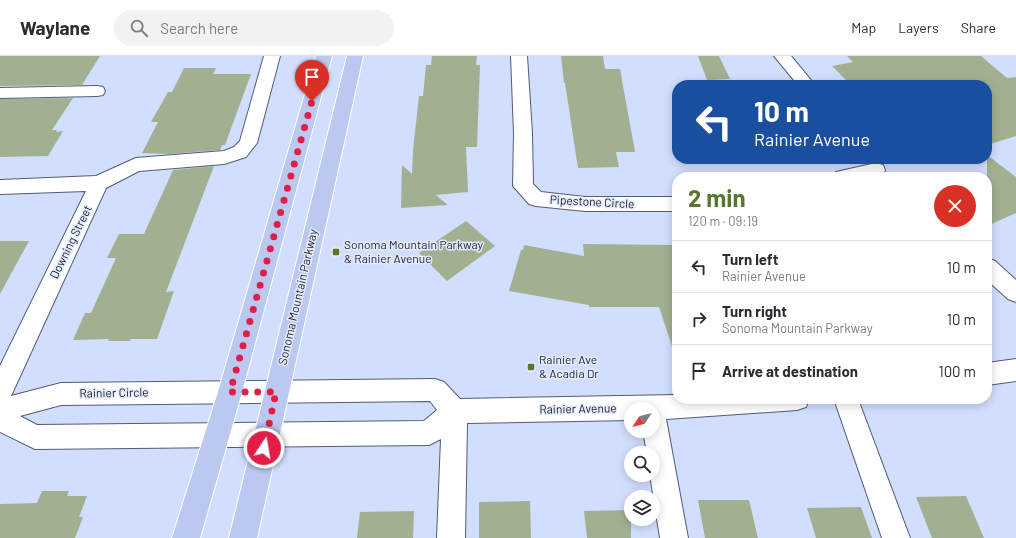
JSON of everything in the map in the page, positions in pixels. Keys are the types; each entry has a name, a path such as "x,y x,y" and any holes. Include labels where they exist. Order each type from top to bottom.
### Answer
{"main road":[{"path":"186,538 230,392 324,56"},
{"name":"Sonoma Mountain Parkway","path":"243,538 355,56"}],"street":[{"path":"0,187 99,183 136,165 224,157 240,152 248,143 272,56"},
{"name":"Pipestone Circle","path":"519,56 523,133 523,186 536,199 585,204 672,204"},
{"path":"782,56 802,80"},
{"path":"0,93 97,91"},
{"path":"864,172 876,169"},
{"name":"Downing Street","path":"0,392 99,183"},
{"path":"992,271 1016,293"},
{"path":"992,373 1016,370"},
{"path":"230,392 435,390 455,411 451,538"},
{"name":"Rainier Circle","path":"0,410 61,394 230,392"},
{"name":"Rainier Avenue","path":"660,409 731,404"},
{"path":"848,404 896,538"},
{"name":"Rainier Avenue","path":"455,411 624,410"},
{"path":"0,419 35,437 430,433 455,411"},
{"path":"657,438 674,538"}],"building":[{"path":"0,56 100,56 82,85 0,86"},
{"path":"432,56 477,56 476,65 480,65 477,147 466,147 468,192 436,195 448,205 401,208 402,165 412,174 419,96 423,96 426,65 431,65"},
{"path":"561,56 603,56 605,69 620,69 635,152 616,152 619,167 578,168"},
{"path":"698,56 719,56 730,79 707,80"},
{"path":"847,56 981,56 1007,78 1016,77 1016,136 992,143 992,80 846,80 832,66 853,62"},
{"path":"184,68 216,68 213,74 251,74 225,145 222,145 220,150 169,154 142,153 158,122 151,122 168,92 172,92"},
{"path":"73,98 52,130 57,130 56,132 63,131 48,156 0,157 0,99"},
{"path":"992,159 1016,177 1016,213 992,224 992,172 987,172 987,164 992,164"},
{"path":"214,166 166,292 174,291 157,339 131,339 130,341 108,341 109,339 73,340 85,313 91,313 116,258 107,258 119,234 144,234 173,170"},
{"path":"466,221 495,246 447,281 419,253"},
{"path":"0,241 29,241 0,294"},
{"path":"583,244 672,245 672,346 659,307 589,307 589,305 509,291 521,250 523,250 524,245 584,256"},
{"path":"42,491 69,491 67,496 87,496 79,517 83,517 75,538 0,538 0,504 37,503"},
{"path":"966,496 984,538 932,538 916,497"},
{"path":"698,500 749,500 758,538 705,538"},
{"path":"530,501 531,538 479,538 479,502"},
{"path":"861,507 872,538 816,538 807,508"},
{"path":"624,510 624,526 631,526 631,538 587,538 584,511"},
{"path":"414,511 413,538 357,538 360,512"}],"place":[{"name":"Sonoma Mountain Parkway & Rainier Avenue","path":"336,252"},
{"name":"Rainier Ave & Acadia Dr","path":"531,367"}],"route":[{"path":"264,448 276,392 230,392 312,101"}]}
